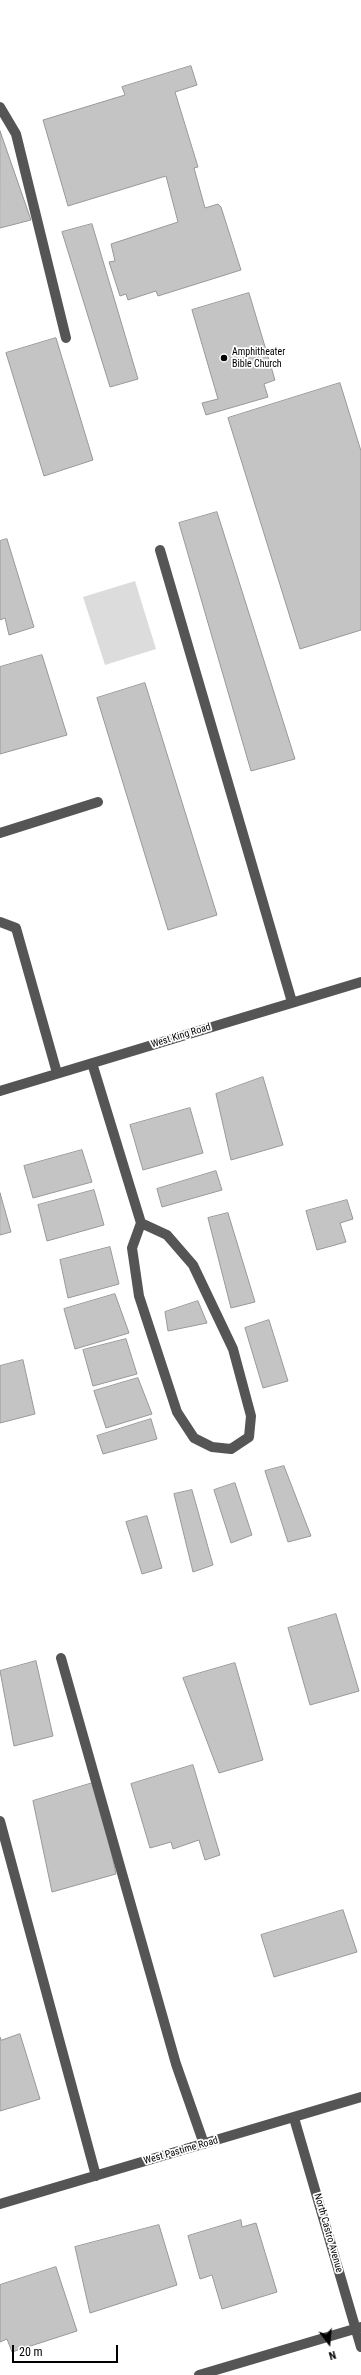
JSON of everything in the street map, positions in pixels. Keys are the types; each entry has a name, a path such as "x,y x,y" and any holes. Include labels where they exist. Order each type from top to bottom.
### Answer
{"street":[{"path":"0,107 16,134 66,338"},
{"path":"160,550 292,1002"},
{"path":"0,833 98,802"},
{"path":"0,922 16,928 57,1073"},
{"name":"West King Road","path":"0,1091 361,982"},
{"path":"92,1063 141,1223 132,1248 139,1296 177,1412 194,1438 212,1447 231,1449 249,1437 251,1416 233,1349 192,1265 167,1235 141,1223"},
{"path":"61,1658 176,2064 204,2144"},
{"path":"0,1821 96,2176"},
{"name":"West Pastime Road","path":"0,2204 361,2097"},
{"name":"North Castro Avenue","path":"294,2118 358,2328 361,2347"},
{"path":"199,2375 358,2328"}],"shaded area":[{"path":"135,581 156,649 105,665 83,597"}],"building":[{"path":"191,66 197,85 175,92 198,167 194,168 205,208 218,204 221,207 241,270 158,296 156,291 128,300 126,294 120,296 109,262 115,261 111,244 178,222 166,176 68,206 43,120 125,95 122,87"},
{"path":"0,131 31,220 0,228"},
{"path":"92,224 138,379 110,387 62,232"},
{"path":"249,293 275,380 264,384 268,397 206,415 202,403 218,399 192,310"},
{"path":"56,338 93,460 44,476 6,353"},
{"path":"340,383 361,451 361,630 300,649 228,418"},
{"path":"217,512 295,759 251,771 179,523"},
{"path":"7,539 34,627 9,635 5,618 0,620 0,541"},
{"path":"42,655 67,735 0,754 0,667"},
{"path":"145,683 217,915 168,930 97,698"},
{"path":"263,1077 283,1145 231,1160 216,1094"},
{"path":"190,1108 203,1153 143,1170 130,1125"},
{"path":"82,1150 92,1182 33,1198 24,1166"},
{"path":"216,1171 222,1190 162,1207 157,1189"},
{"path":"94,1190 104,1225 47,1241 38,1205"},
{"path":"0,1193 11,1232 0,1235"},
{"path":"347,1200 353,1219 340,1223 346,1242 317,1250 306,1211"},
{"path":"228,1213 255,1302 231,1308 208,1218"},
{"path":"110,1247 119,1284 68,1298 60,1260"},
{"path":"115,1294 129,1333 75,1349 64,1309"},
{"path":"198,1301 207,1323 168,1331 165,1312"},
{"path":"269,1320 288,1381 263,1388 245,1328"},
{"path":"126,1339 137,1374 93,1386 83,1350"},
{"path":"23,1360 35,1414 0,1423 0,1366"},
{"path":"138,1378 152,1414 106,1428 94,1391"},
{"path":"151,1419 157,1439 103,1454 97,1436"},
{"path":"284,1466 311,1536 288,1542 265,1471"},
{"path":"235,1483 252,1535 231,1543 214,1490"},
{"path":"192,1490 213,1565 193,1572 174,1494"},
{"path":"147,1516 162,1568 142,1574 126,1522"},
{"path":"336,1614 359,1691 310,1705 288,1628"},
{"path":"36,1661 53,1736 14,1746 0,1671"},
{"path":"235,1663 263,1760 219,1773 183,1678"},
{"path":"193,1765 220,1855 205,1860 199,1840 173,1849 171,1842 150,1848 131,1784"},
{"path":"96,1782 116,1874 52,1892 33,1801"},
{"path":"343,1910 357,1952 274,1977 261,1935"},
{"path":"20,2034 40,2099 0,2111 0,2037 1,2040"},
{"path":"241,2220 242,2227 256,2223 277,2292 222,2309 212,2275 200,2279 188,2236"},
{"path":"159,2225 177,2285 90,2313 75,2247"},
{"path":"56,2267 77,2331 12,2352 7,2339 0,2342 0,2285"}],"place":[{"name":"Amphitheater Bible Church","path":"224,358"}]}
